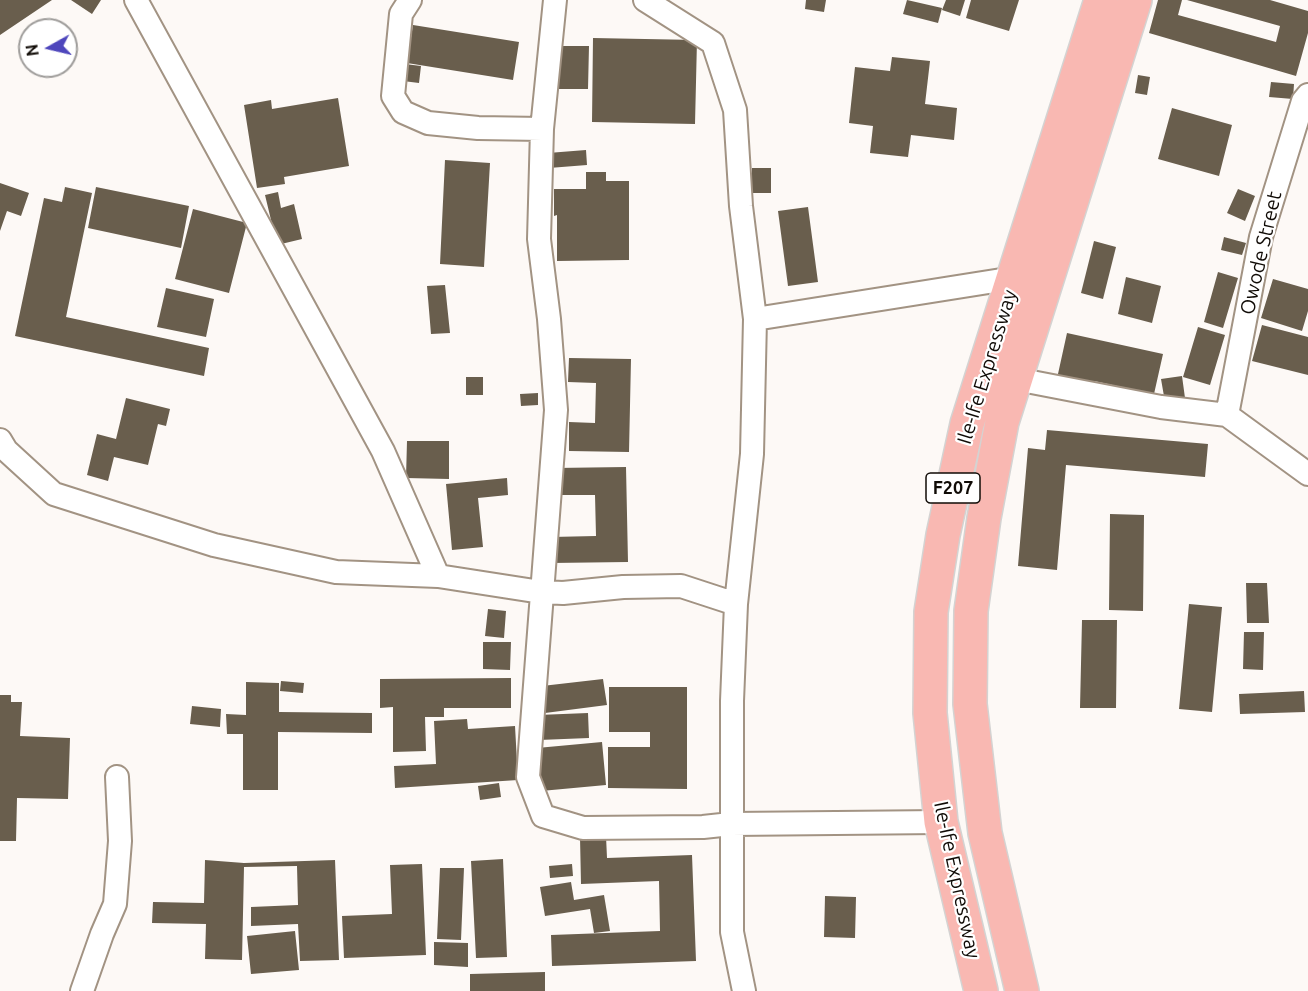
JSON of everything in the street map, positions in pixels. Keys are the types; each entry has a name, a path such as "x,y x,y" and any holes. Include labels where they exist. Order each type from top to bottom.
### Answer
{"main road":[{"name":"Ile-Ife Expressway","path":"981,991 941,822 930,713 931,612 943,535 967,424 1101,0"},
{"name":"Ile-Ife Expressway","path":"1022,991 985,833 970,704 972,611 984,518 1002,422 1135,0"}],"street":[{"path":"136,0 154,28 383,451 438,576"},
{"path":"410,0 401,14 393,96 403,112 428,123 478,128 542,129"},
{"path":"555,0 542,129 539,238 549,319 556,411 528,777 543,816 583,828 941,822"},
{"path":"645,0 712,43 735,110 741,206 755,320 752,454 736,604 731,824 732,932 744,991"},
{"name":"Owode Street","path":"1227,415 1261,237 1303,101 1308,95"},
{"path":"755,320 1014,278"},
{"path":"1016,379 1161,407 1227,415 1308,474"},
{"path":"0,440 6,450 54,494 214,545 336,572 438,576 541,592 563,593 623,587 681,586 736,604"},
{"path":"82,991 115,904 120,841 117,777"}],"building":[{"path":"0,0 52,0 25,18 18,18 18,23 0,35"},
{"path":"71,0 101,0 92,14"},
{"path":"806,0 826,0 824,12 805,9"},
{"path":"907,0 942,8 938,23 903,14"},
{"path":"946,0 965,0 960,16 942,10"},
{"path":"971,0 1019,0 1009,31 966,18"},
{"path":"1158,0 1182,0 1178,15 1276,42 1280,26 1187,0 1270,0 1308,11 1308,33 1296,76 1149,33"},
{"path":"413,25 519,42 513,80 407,63"},
{"path":"593,38 697,40 695,124 592,122"},
{"path":"558,46 589,46 588,89 557,89"},
{"path":"892,57 930,61 925,104 957,108 954,140 911,135 908,157 870,153 873,126 849,123 855,67 890,71"},
{"path":"405,64 421,66 419,83 403,81"},
{"path":"1138,75 1150,77 1147,95 1135,93"},
{"path":"1271,82 1294,84 1293,99 1269,97"},
{"path":"338,98 349,166 284,177 285,184 257,188 244,105 271,100 272,109"},
{"path":"1172,108 1232,125 1219,176 1158,159"},
{"path":"586,150 587,165 549,168 548,153"},
{"path":"445,160 490,163 484,267 440,264"},
{"path":"752,168 771,168 771,193 752,193"},
{"path":"586,172 606,172 606,181 629,181 629,260 557,261 557,215 554,216 554,189 586,189"},
{"path":"0,183 29,193 21,216 7,211 0,231"},
{"path":"65,187 92,193 66,317 209,348 204,376 15,336 44,198 62,202"},
{"path":"96,187 189,206 181,248 88,228"},
{"path":"1238,189 1255,196 1245,221 1227,213"},
{"path":"278,192 281,208 294,204 302,239 277,245 265,195"},
{"path":"808,207 818,282 788,286 778,211"},
{"path":"193,209 247,223 229,293 175,279"},
{"path":"1224,237 1246,243 1242,255 1221,250"},
{"path":"1094,241 1116,247 1103,299 1081,293"},
{"path":"1218,272 1238,278 1223,328 1204,322"},
{"path":"1126,277 1161,286 1152,323 1118,314"},
{"path":"1273,279 1308,289 1308,311 1302,331 1261,318"},
{"path":"445,285 450,333 431,334 427,286"},
{"path":"166,288 214,299 206,337 157,327"},
{"path":"1262,325 1308,337 1308,375 1252,361"},
{"path":"1198,327 1225,335 1210,385 1183,377"},
{"path":"1067,333 1163,354 1154,394 1094,381 1091,391 1056,383"},
{"path":"569,358 631,359 629,452 569,451 569,422 595,423 596,383 568,382"},
{"path":"1182,376 1185,398 1165,402 1161,379"},
{"path":"466,377 483,377 483,395 466,395"},
{"path":"538,393 538,405 521,406 520,394"},
{"path":"126,398 170,409 166,426 158,424 148,465 114,457 108,481 87,475 97,434 116,439"},
{"path":"1047,430 1208,444 1205,477 1066,465 1057,570 1018,566 1028,448 1045,450"},
{"path":"407,441 449,441 449,479 406,478"},
{"path":"626,467 628,562 551,563 551,537 596,536 595,495 555,495 555,468"},
{"path":"507,478 508,495 478,498 483,547 452,550 446,484"},
{"path":"1110,514 1144,515 1143,611 1109,610"},
{"path":"1246,583 1267,583 1269,623 1247,623"},
{"path":"1189,604 1222,607 1212,712 1179,709"},
{"path":"488,609 506,611 504,638 485,636"},
{"path":"1082,620 1117,620 1116,708 1080,708"},
{"path":"1244,632 1264,632 1263,670 1243,669"},
{"path":"483,642 511,642 510,670 483,669"},
{"path":"511,678 511,708 444,708 444,717 425,717 426,751 393,752 393,707 380,708 380,679"},
{"path":"603,679 607,705 545,713 542,686"},
{"path":"281,681 304,683 303,693 280,691"},
{"path":"246,682 279,683 279,712 372,713 372,733 278,732 278,790 243,790 243,734 227,734 226,714 246,715"},
{"path":"609,687 687,687 687,789 608,788 608,747 650,747 650,732 609,732"},
{"path":"1304,691 1305,712 1240,714 1239,694"},
{"path":"0,695 11,695 11,702 22,702 20,736 70,738 68,799 17,798 16,841 0,841"},
{"path":"192,706 221,709 220,727 190,724"},
{"path":"588,713 589,738 539,740 538,715"},
{"path":"467,719 468,729 515,726 518,780 395,788 394,766 436,764 434,721"},
{"path":"602,742 606,785 541,791 537,748"},
{"path":"499,783 501,797 480,800 478,786"},
{"path":"606,836 607,858 692,855 696,961 552,966 551,935 660,931 659,881 581,884 580,837"},
{"path":"503,859 507,957 476,958 471,861"},
{"path":"205,860 244,863 335,860 339,960 300,961 298,924 251,926 251,907 298,905 297,866 244,867 242,960 205,959 206,924 152,923 153,902 204,903"},
{"path":"422,864 426,955 344,958 342,916 392,914 390,865"},
{"path":"572,864 573,876 550,878 549,866"},
{"path":"440,868 464,868 461,940 437,939"},
{"path":"571,882 574,900 604,895 610,931 594,933 590,909 545,916 540,887"},
{"path":"825,896 856,897 855,938 824,937"},
{"path":"295,931 299,970 251,974 247,936"},
{"path":"434,942 468,943 468,967 434,965"},
{"path":"545,972 545,991 470,991 470,974"}]}
